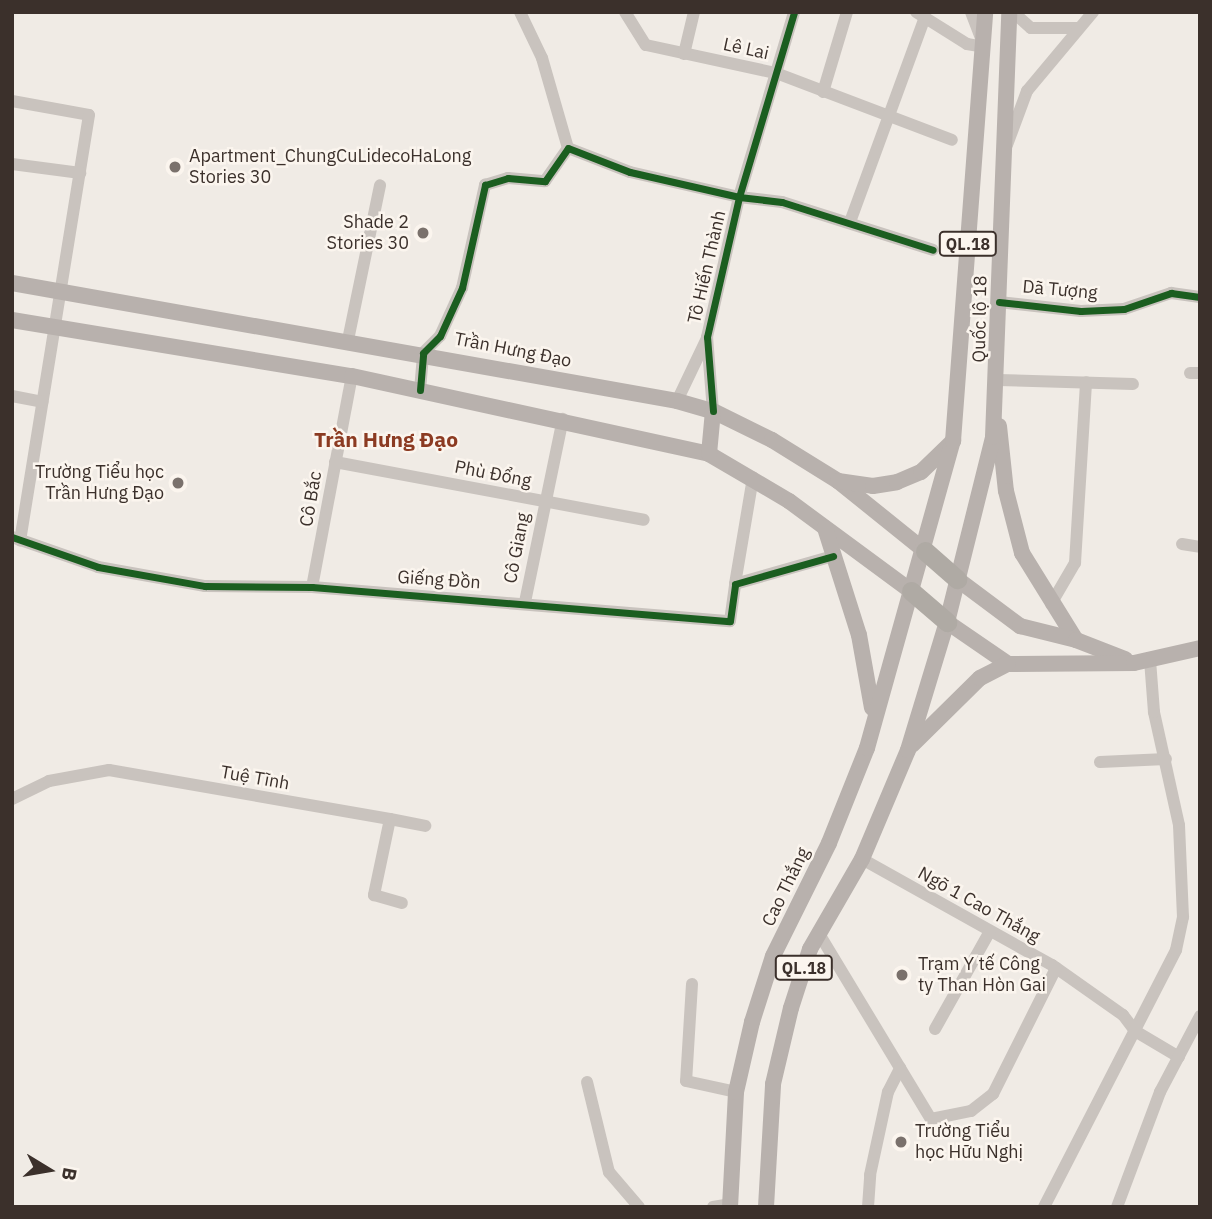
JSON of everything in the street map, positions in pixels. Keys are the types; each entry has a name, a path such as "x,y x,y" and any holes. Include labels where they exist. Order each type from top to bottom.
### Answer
{"highway":[{"path":"925,551 957,579"},
{"path":"911,591 947,621"}],"main road":[{"name":"Quốc lộ 18","path":"911,591 925,551 953,442 985,12"},
{"name":"Quốc lộ 18","path":"947,621 992,437 996,405 1011,12"},
{"name":"Trần Hưng Đạo","path":"12,283 423,353 677,401 712,411 772,440 838,481 925,551"},
{"path":"12,320 352,376 563,419 709,454 753,478 911,591"},
{"path":"996,405 1014,531 1051,604 1076,640"},
{"path":"709,454 712,411"},
{"path":"838,481 873,486 897,482 921,472 953,442"},
{"path":"825,528 872,688 867,748"},
{"path":"957,579 1020,626 1076,640 1142,662"},
{"name":"Cao Thắng","path":"730,1206 736,1091 773,956 829,843 867,748 911,591"},
{"path":"947,621 1008,664"},
{"name":"QL.18","path":"766,1207 773,1084 791,1008 818,932 862,859 908,750 947,621"},
{"path":"908,750 971,687 1008,664 1142,662 1199,651"}],"street":[{"path":"520,12 542,58 568,148"},
{"name":"Lê Lai","path":"625,12 646,46 776,73 952,140"},
{"path":"684,54 694,12"},
{"name":"Tô Hiến Thành","path":"712,411 707,337 739,197 794,12"},
{"path":"823,92 846,12"},
{"path":"971,12 984,47"},
{"path":"1011,12 1031,28 1078,28"},
{"path":"1007,146 1027,91 1093,12"},
{"path":"850,222 920,15 967,44 984,47"},
{"path":"12,101 89,115 55,328 16,539"},
{"path":"568,148 630,172 739,197 782,202 933,250"},
{"path":"420,390 423,353 440,336 462,288 485,185 508,178 545,181 568,148"},
{"path":"12,164 80,173"},
{"path":"348,340 380,185"},
{"name":"Dã Tượng","path":"999,302 1082,311 1124,309 1171,293 1200,297"},
{"path":"677,401 707,337"},
{"name":"Cô Bắc","path":"313,587 352,376"},
{"path":"998,380 1133,384"},
{"path":"1051,604 1075,563 1086,382"},
{"path":"12,396 42,402"},
{"name":"Cô Giang","path":"525,602 563,419"},
{"name":"Phù Đổng","path":"335,462 645,520"},
{"path":"753,478 735,584 833,556"},
{"name":"Giếng Đồn","path":"16,539 98,567 205,586 313,587 525,602 730,621 735,584"},
{"path":"1182,544 1200,547"},
{"path":"1044,1207 1133,1027 1176,950 1183,917 1179,825 1142,662"},
{"path":"1100,762 1166,759"},
{"name":"Tuệ Tĩnh","path":"12,799 49,781 109,770 425,826"},
{"path":"390,820 374,895 402,903"},
{"name":"Ngõ 1 Cao Thắng","path":"862,859 1056,968 1124,1016 1133,1027 1179,1057"},
{"path":"935,1029 990,931"},
{"path":"818,932 931,1119 943,1120 984,1103 993,1094 1056,968"},
{"path":"692,984 686,1081 736,1091"},
{"path":"1117,1207 1160,1092 1200,1016"},
{"path":"868,1207 870,1175 888,1092 900,1068"},
{"path":"587,1082 609,1172 639,1207"},
{"path":"713,1207 730,1206"}],"cycle path":[{"path":"713,411 707,337 739,197 794,12"},
{"path":"420,390 423,353 440,336 462,288 485,185 508,178 545,181 568,148 630,172 739,197 782,202 933,250"},
{"path":"999,302 1081,311 1124,309 1171,293 1200,297"},
{"path":"12,537 98,567 205,586 312,587 730,621 735,584 833,556"}],"place":[{"name":"Apartment_ChungCuLidecoHaLong Stories 30","path":"175,167"},
{"name":"Shade 2 Stories 30","path":"423,233"},
{"name":"Trường Tiểu học Trần Hưng Đạo","path":"178,483"},
{"name":"Trạm Y tế Công ty Than Hòn Gai","path":"902,975"},
{"name":"Trường Tiểu học Hữu Nghị","path":"901,1142"}],"district":[{"name":"Trần Hưng Đạo","path":"386,439"}]}
